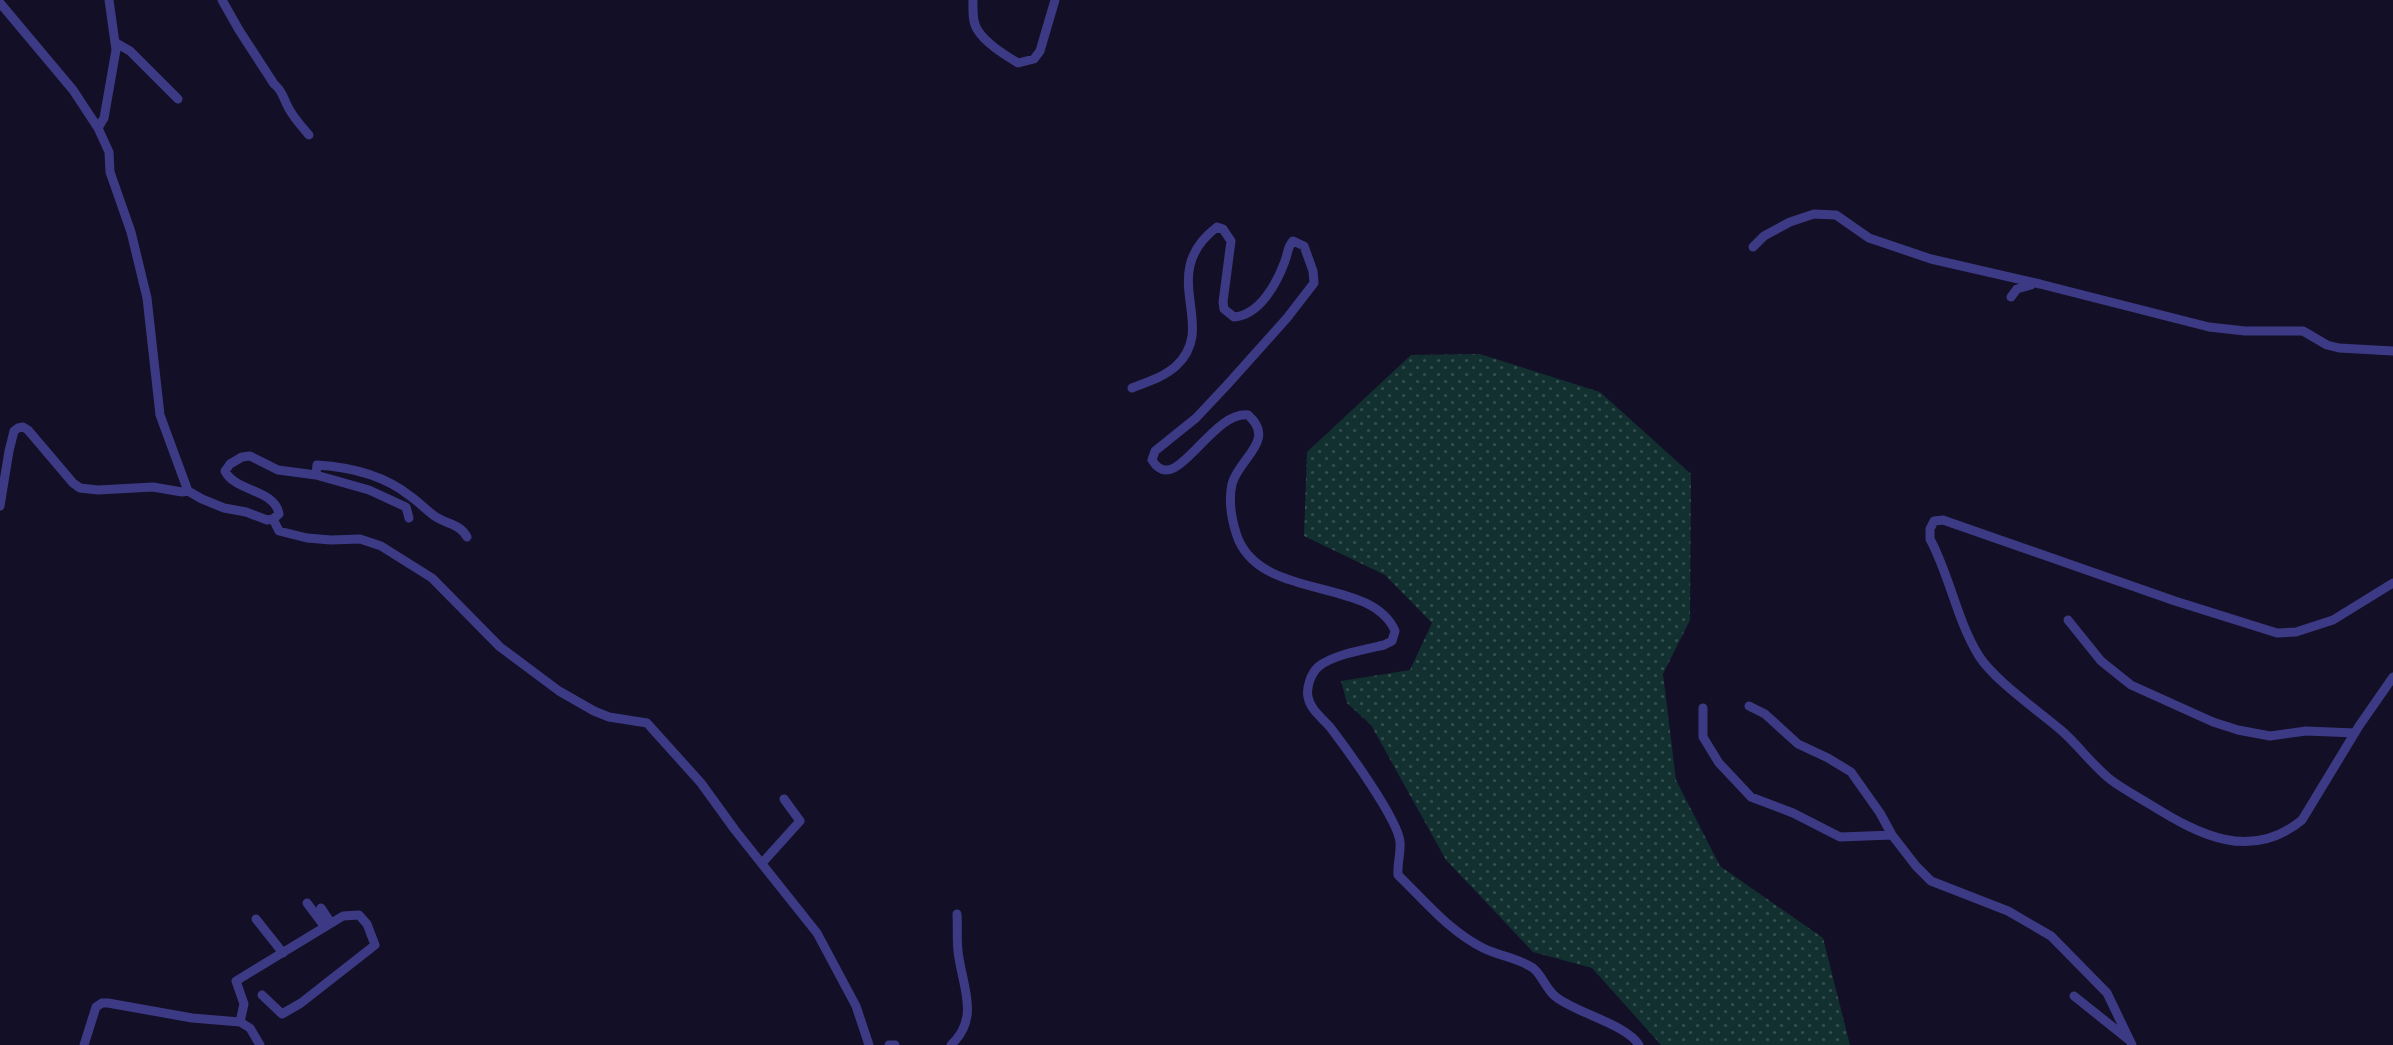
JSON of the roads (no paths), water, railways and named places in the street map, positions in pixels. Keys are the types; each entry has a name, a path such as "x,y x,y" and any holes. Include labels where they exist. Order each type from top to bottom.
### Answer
{"street":[{"path":"99,128 104,118 116,43 109,0"},
{"path":"222,0 274,84 280,88 296,120 309,135"},
{"path":"973,0 974,21 978,31 1018,63 1034,59 1040,51 1055,0"},
{"path":"0,3 73,90 99,128 109,152 110,172 140,267 152,334 160,415 188,491"},
{"path":"116,43 130,51 178,99"},
{"path":"1753,247 1764,236 1790,222 1814,214 1836,215 1869,238 1931,259 2209,327 2245,331 2303,331 2327,345 2339,348 2393,351"},
{"path":"1132,388 1155,380 1176,366 1186,354 1193,331 1188,268 1195,250 1217,227 1223,229 1231,241 1223,302 1224,309 1234,317 1248,314 1273,288 1287,258 1289,244 1293,241 1304,246 1311,263 1314,283 1287,318 1227,385 1196,418 1155,450 1152,460 1156,468 1174,470 1184,463 1204,439 1234,415 1248,415 1257,424 1258,441 1232,484 1232,516 1241,544 1257,564 1268,571 1307,586 1340,593 1371,607 1390,619 1395,631 1392,640 1384,645 1330,660 1317,668 1311,678 1307,697 1313,710 1331,729 1389,816 1400,842 1398,875 1449,926 1485,948 1534,969 1556,998 1623,1032 1639,1045"},
{"path":"2011,298 2017,289 2040,284"},
{"path":"0,506 12,438 18,428 23,427 29,430 80,488 98,491 153,487 188,491 224,508 267,520 274,519 279,514 278,508 267,497 228,478 225,471 230,464 250,456 278,470 316,475 369,490 405,507 409,518"},
{"path":"316,475 317,465 338,467 377,477 411,496 439,519 459,527 467,537"},
{"path":"274,519 279,531 307,538 360,538 381,546 432,578 500,647 559,691 609,717 647,723 701,783 828,950 856,1006 869,1045"},
{"path":"2393,583 2333,620 2295,632 2277,633 2175,601 1943,520 1934,521 1930,530 1930,539 1973,643 1985,664 2073,741 2111,779 2182,825 2201,834 2245,842 2272,837 2294,827 2309,811 2393,677"},
{"path":"2068,621 2101,662 2131,685 2213,722 2270,736 2306,731 2356,733"},
{"path":"1749,706 1765,714 1798,744 1851,772 1892,835 1931,881 2008,911 2051,936 2107,993 2131,1043"},
{"path":"1703,708 1703,737 1719,763 1751,797 1793,813 1840,837 1892,835"},
{"path":"762,863 800,821 784,799"},
{"path":"307,903 328,925"},
{"path":"321,908 328,925"},
{"path":"951,1045 959,1038 967,1020 967,994 958,955 957,914"},
{"path":"240,1022 244,1004 236,981 344,916 359,915 367,924 375,945 301,1003 282,1014 261,995"},
{"path":"256,919 282,953"},
{"path":"2074,996 2131,1043"},
{"path":"84,1045 96,1007 102,1003 192,1018 240,1022 250,1028 260,1045"},
{"path":"889,1045 895,1045"}]}
